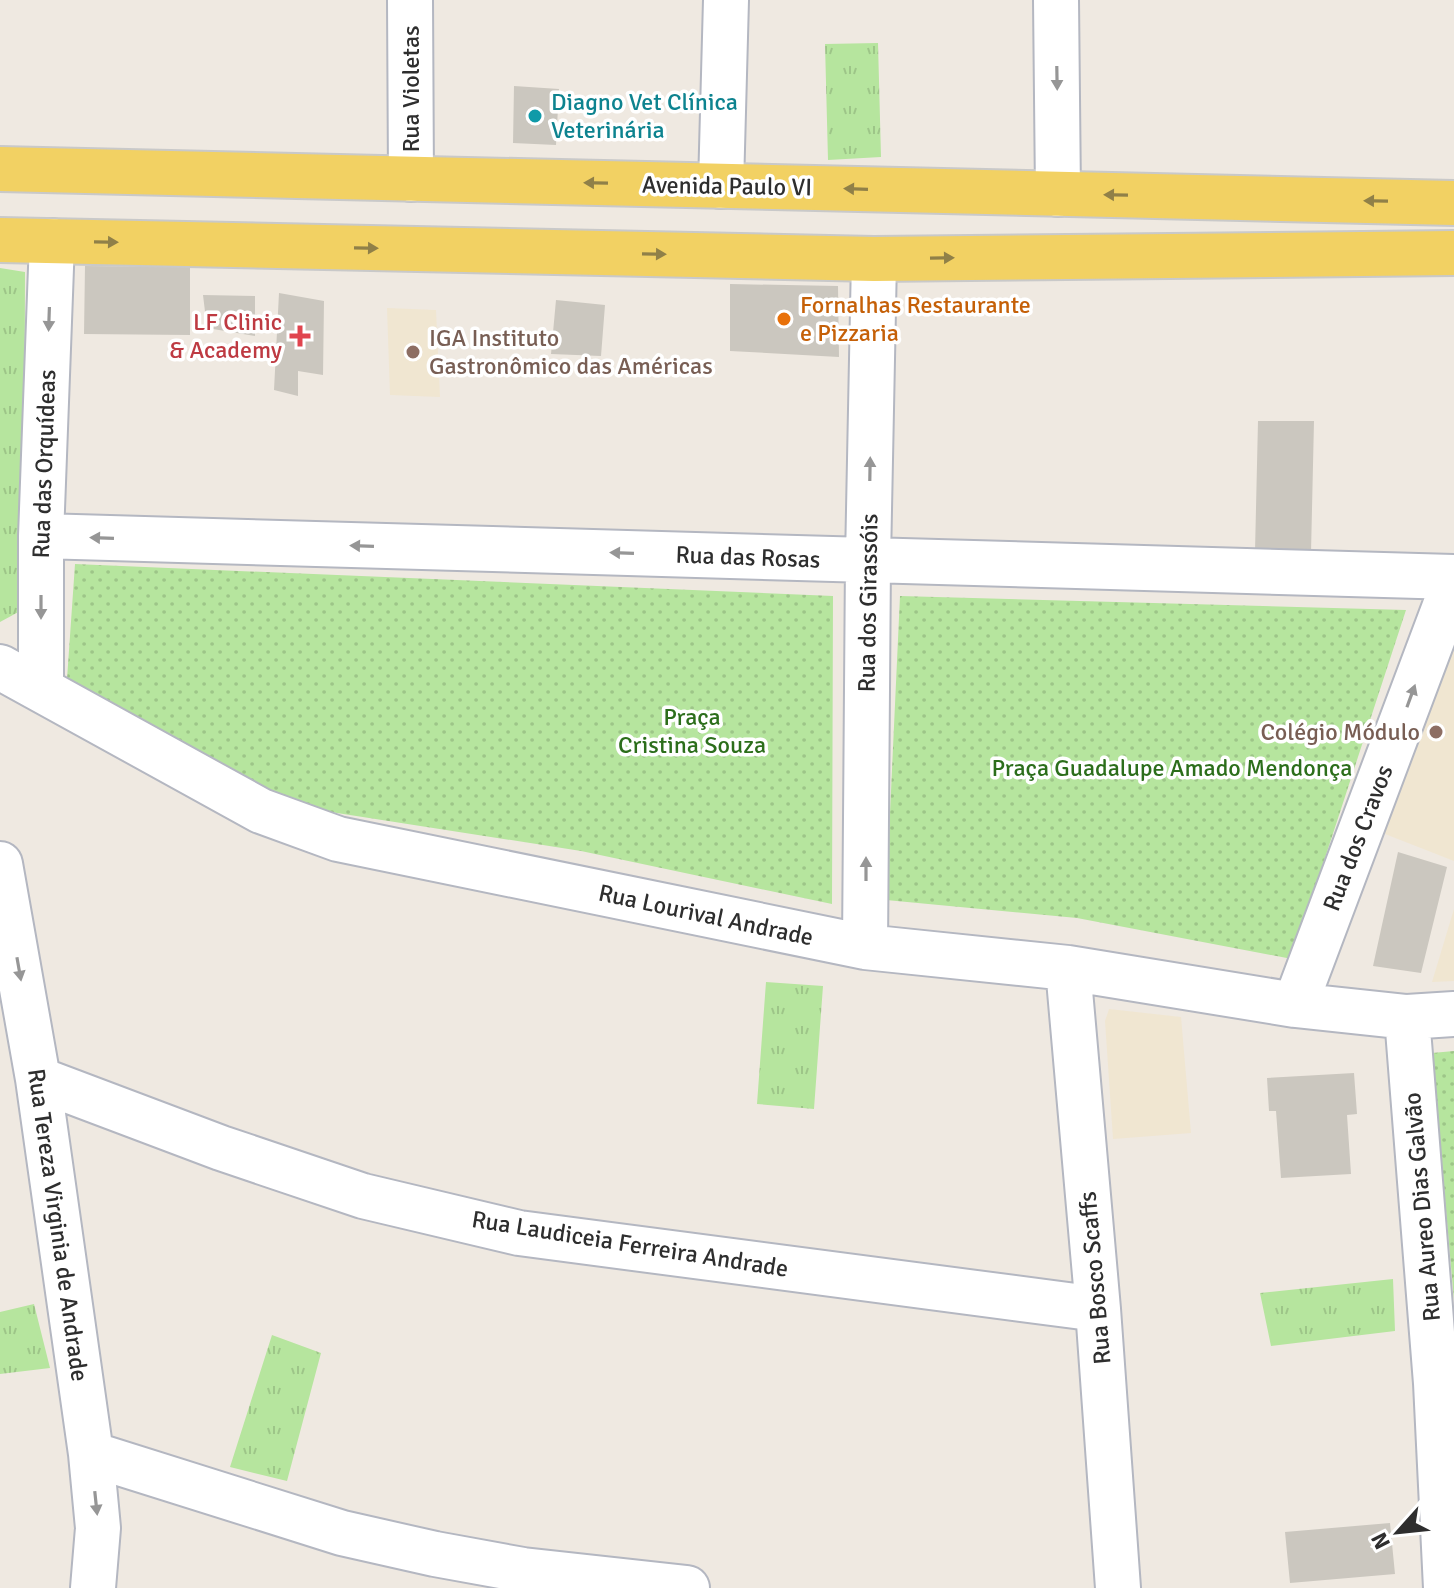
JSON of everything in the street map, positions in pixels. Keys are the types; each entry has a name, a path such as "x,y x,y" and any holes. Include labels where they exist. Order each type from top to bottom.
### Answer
{"main road":[{"name":"Avenida Paulo VI","path":"0,169 1454,203"},
{"path":"0,240 874,259 1412,251 1454,253"}],"street":[{"name":"Rua Violetas","path":"410,0 411,179"},
{"path":"721,186 726,0"},
{"path":"1056,0 1058,194"},
{"name":"Rua das Orquídeas","path":"41,688 41,536 52,241"},
{"name":"Rua dos Girassóis","path":"865,947 874,259"},
{"name":"Rua das Rosas","path":"41,536 1454,579"},
{"name":"Rua dos Cravos","path":"1295,1005 1454,579"},
{"name":"Rua Lourival Andrade","path":"0,667 261,811 338,839 865,947 1068,968 1295,1005 1407,1017 1454,1014"},
{"name":"Rua Tereza Virginia de Andrade","path":"0,864 38,1079 91,1454 98,1528 93,1588"},
{"name":"Rua Bosco Scaffs","path":"1068,968 1098,1309 1118,1588"},
{"name":"Rua Aureo Dias Galvão","path":"1407,1017 1445,1382 1446,1588"},
{"name":"Rua Laudiceia Ferreira Andrade","path":"38,1079 221,1148 363,1196 519,1233 1098,1309"},
{"path":"91,1454 342,1533 435,1554 523,1570 687,1588"}],"shaded area":[{"name":"IGA Instituto Gastronômico das Américas","path":"387,308 436,310 440,397 390,395"},
{"name":"Colégio Módulo","path":"1454,632 1454,861 1380,832"},
{"path":"1454,909 1454,981 1432,982"},
{"path":"1109,1009 1181,1017 1191,1133 1113,1139 1105,1021"}],"green space":[{"path":"878,43 881,157 828,160 825,44"},
{"path":"0,268 25,272 24,609 0,622"},
{"name":"Praça Cristina Souza","path":"75,564 833,596 832,904 581,851 273,803 67,679"},
{"name":"Praça Guadalupe Amado Mendonça","path":"900,596 1406,610 1292,959 1077,918 886,900"},
{"path":"766,982 823,986 814,1109 757,1104"},
{"path":"1454,1051 1454,1300 1432,1053"},
{"path":"1393,1279 1395,1331 1271,1346 1260,1293"},
{"path":"34,1304 50,1368 0,1374 0,1312"},
{"path":"272,1335 321,1353 287,1481 230,1467"}],"building":[{"name":"Diagno Vet Clínica Veterinária","path":"514,86 559,89 556,145 513,143"},
{"path":"85,266 190,267 190,335 84,334"},
{"name":"Fornalhas Restaurante e Pizzaria","path":"730,284 838,286 839,357 730,351"},
{"name":"LF Clinic & Academy","path":"279,293 324,301 323,375 298,371 298,396 274,390"},
{"path":"203,295 255,296 255,336 207,328"},
{"path":"556,300 605,305 601,356 551,354"},
{"path":"1258,421 1314,421 1311,553 1255,552"},
{"path":"1398,852 1447,867 1421,973 1373,966"},
{"path":"1354,1073 1357,1114 1347,1115 1351,1174 1281,1178 1276,1111 1269,1111 1267,1078"},
{"path":"1390,1523 1395,1574 1290,1583 1285,1532"}],"place":[{"name":"Diagno Vet Clínica Veterinária","path":"535,116"},
{"name":"Fornalhas Restaurante e Pizzaria","path":"784,319"},
{"name":"LF Clinic & Academy","path":"300,336"},
{"name":"IGA Instituto Gastronômico das Américas","path":"413,352"},
{"name":"Colégio Módulo","path":"1436,732"}]}
